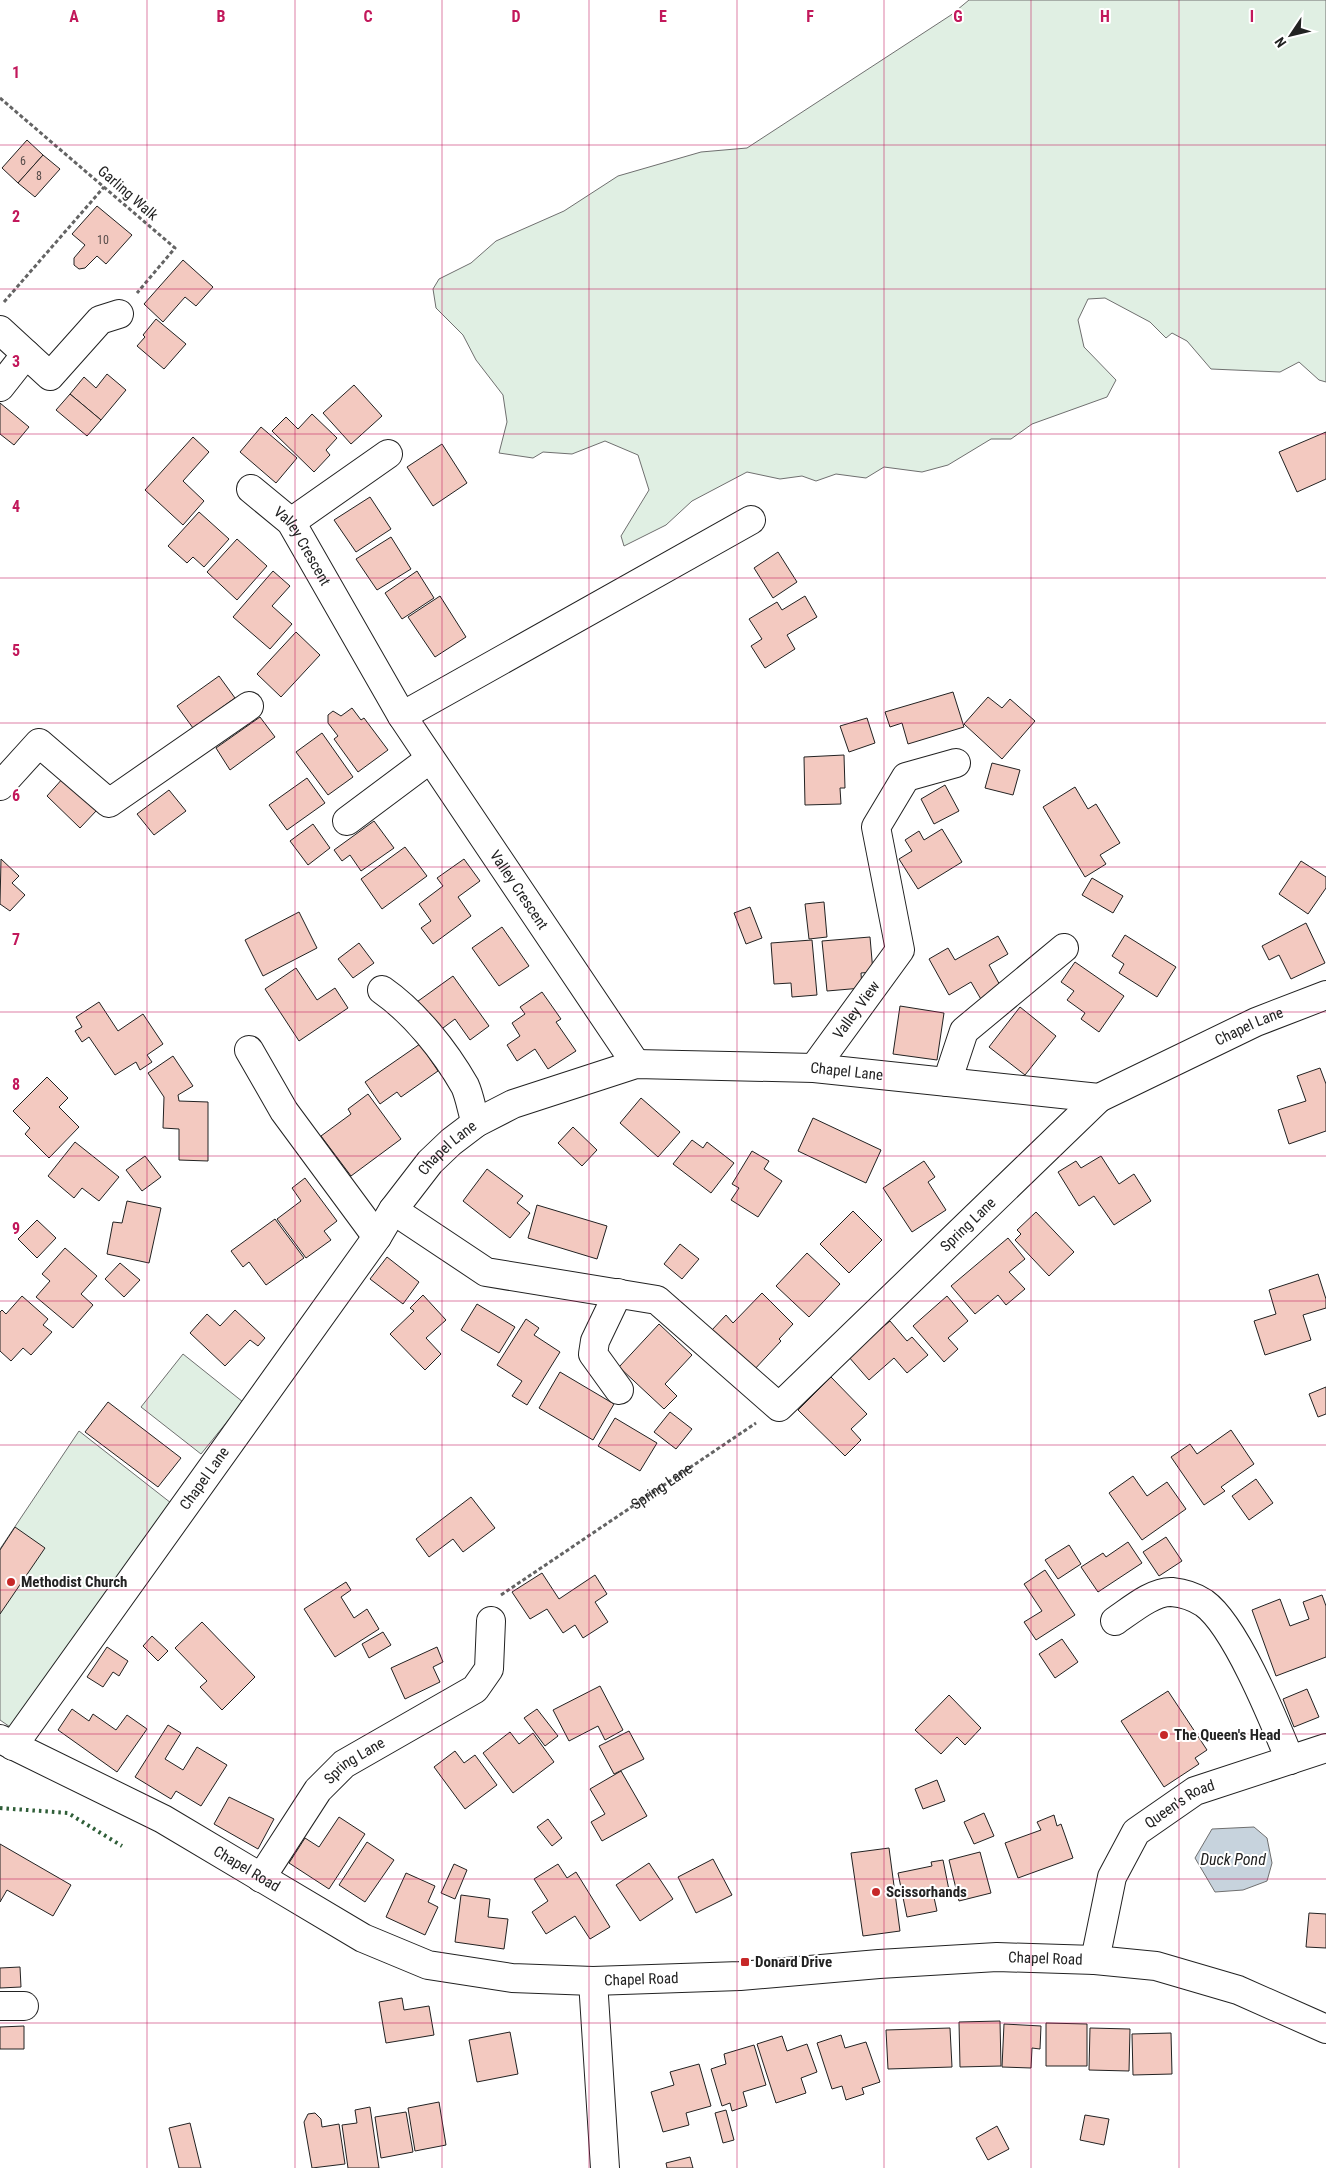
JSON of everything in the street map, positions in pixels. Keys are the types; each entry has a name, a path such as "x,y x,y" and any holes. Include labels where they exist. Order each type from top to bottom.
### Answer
{"street":[{"path":"0,330 50,376 100,320 119,314"},
{"path":"0,387 26,354"},
{"path":"291,522 388,454"},
{"name":"Valley Crescent","path":"251,490 291,522 402,716 636,1064"},
{"path":"402,716 751,520"},
{"path":"0,786 39,743 109,803 249,706"},
{"path":"347,821 430,759"},
{"name":"Valley View","path":"814,1068 900,950 876,826 906,777 956,763"},
{"path":"948,1082 964,1031 1064,948"},
{"path":"382,990 399,1002 437,1047 465,1088 476,1124"},
{"name":"Chapel Lane","path":"6,1742 376,1237 393,1210 430,1162 450,1142 476,1124 513,1104 636,1064 814,1068 1099,1098 1256,1022 1326,995"},
{"path":"249,1050 284,1111 376,1237"},
{"name":"Spring Lane","path":"779,1407 1099,1098"},
{"path":"393,1210 486,1272 657,1300 779,1407"},
{"path":"618,1294 595,1341 593,1354 619,1390"},
{"path":"1114,1621 1158,1594 1171,1592 1189,1596 1204,1603 1218,1617 1244,1661 1290,1760"},
{"name":"Spring Lane","path":"261,1878 318,1790 344,1764 475,1688 489,1670 492,1621"},
{"name":"Chapel Road","path":"6,1742 163,1818 362,1938 428,1965 512,1978 593,1981 730,1976 997,1957 1095,1960 1156,1966 1229,1987 1326,2029"},
{"name":"Queen's Road","path":"1095,1960 1112,1877 1136,1832 1195,1791 1326,1748"},
{"path":"593,1981 605,2168"}],"path":[{"name":"Garling Walk","path":"0,98 175,248 119,314"},
{"path":"0,307 104,187"},
{"name":"Spring Lane","path":"492,1621 501,1594 628,1511 779,1407"}],"green space":[{"path":"969,0 1326,0 1326,382 1319,380 1299,362 1280,372 1211,369 1187,341 1172,333 1166,338 1150,322 1105,298 1088,299 1078,320 1084,347 1116,380 1107,397 1032,424 1011,439 991,439 948,465 922,472 884,467 866,478 836,474 816,481 802,476 780,479 747,472 692,501 666,525 624,546 621,536 649,490 638,455 605,441 572,454 543,452 533,458 499,453 507,422 503,395 476,360 463,335 436,308 433,289 439,279 471,263 496,241 564,211 618,176 701,152 747,148 951,15"},
{"path":"183,1354 243,1402 201,1454 141,1407"},
{"path":"79,1431 171,1503 16,1731 0,1720 0,1549"}],"water":[{"name":"Duck Pond","path":"1254,1827 1267,1838 1272,1863 1267,1881 1243,1890 1215,1892 1195,1858 1212,1829"}],"building":[{"path":"27,140 43,155 18,183 2,168"},
{"path":"43,155 60,169 35,197 18,183"},
{"path":"97,206 132,235 106,264 97,256 85,268 79,269 74,265 74,258 85,245 72,234"},
{"path":"183,260 213,287 196,306 185,297 163,322 144,304"},
{"path":"156,319 186,344 164,369 137,346"},
{"path":"107,374 126,390 101,420 70,394 84,377 96,388"},
{"path":"354,385 382,416 351,444 323,413"},
{"path":"70,394 101,420 87,436 56,410"},
{"path":"0,403 29,427 14,445 0,434"},
{"path":"312,414 337,438 326,450 330,455 314,472 272,431 286,417 298,429"},
{"path":"261,427 297,458 276,483 240,452"},
{"path":"1326,432 1326,479 1297,492 1279,452"},
{"path":"193,437 209,452 183,481 204,501 183,525 145,490"},
{"path":"442,444 467,483 433,506 407,467"},
{"path":"370,497 391,529 356,552 334,520"},
{"path":"199,512 229,539 204,567 193,557 187,563 168,546"},
{"path":"391,537 411,569 377,590 356,559"},
{"path":"237,539 267,566 237,600 207,572"},
{"path":"778,552 797,582 773,598 754,568"},
{"path":"273,571 290,586 272,606 292,624 270,649 233,617"},
{"path":"417,571 434,598 402,619 385,593"},
{"path":"440,596 466,637 435,657 408,617"},
{"path":"805,596 817,617 787,635 795,649 765,668 751,646 762,639 749,619 777,602 782,610"},
{"path":"296,632 320,655 281,697 257,674"},
{"path":"219,676 235,698 193,728 177,706"},
{"path":"953,692 964,727 908,744 902,723 890,727 885,712"},
{"path":"988,697 1002,708 1010,699 1035,721 1002,759 964,724"},
{"path":"352,708 361,720 364,718 388,750 358,772 334,739 338,736 328,723 328,715 333,711 341,716"},
{"path":"260,717 275,737 230,770 216,748"},
{"path":"867,718 875,743 849,752 840,726"},
{"path":"322,733 353,777 328,795 296,752"},
{"path":"844,755 845,788 840,788 841,804 805,805 804,757"},
{"path":"992,763 1020,770 1013,795 985,788"},
{"path":"64,777 97,810 80,828 47,796"},
{"path":"307,778 325,803 287,830 269,805"},
{"path":"945,785 959,811 934,824 921,799"},
{"path":"1075,787 1088,809 1096,804 1120,843 1100,855 1106,864 1085,877 1043,807"},
{"path":"169,790 186,811 154,835 137,814"},
{"path":"374,821 394,848 361,871 350,855 342,861 334,850"},
{"path":"313,824 330,848 308,865 290,841"},
{"path":"942,829 962,862 918,889 899,859 912,851 905,840 919,831 924,840"},
{"path":"405,847 427,876 382,909 361,879"},
{"path":"1,859 19,876 12,883 25,895 10,911 0,904"},
{"path":"464,859 480,881 458,897 471,916 433,944 421,928 431,921 419,904 443,886 437,878"},
{"path":"1301,861 1326,877 1326,888 1308,914 1279,894"},
{"path":"1092,878 1123,896 1113,913 1082,895"},
{"path":"824,902 827,937 809,939 805,904"},
{"path":"750,907 762,938 746,944 734,913"},
{"path":"299,912 317,948 263,976 245,940"},
{"path":"1306,923 1325,963 1291,979 1279,955 1269,960 1262,946"},
{"path":"502,927 529,966 499,986 472,948"},
{"path":"1125,935 1176,967 1157,997 1119,973 1124,964 1112,956"},
{"path":"998,936 1008,954 989,965 1002,989 982,1001 971,982 949,995 929,959 948,948 955,960"},
{"path":"870,937 873,972 861,973 862,988 827,991 822,941"},
{"path":"812,940 817,995 792,997 791,983 774,984 771,943"},
{"path":"359,943 374,963 353,978 338,959"},
{"path":"1075,962 1124,996 1099,1032 1081,1019 1085,1013 1067,1000 1074,991 1061,982"},
{"path":"296,968 317,1000 335,988 348,1008 299,1041 265,989"},
{"path":"453,976 489,1026 470,1040 455,1019 435,1034 414,1004"},
{"path":"542,992 561,1019 556,1022 576,1051 548,1069 535,1049 517,1061 507,1045 520,1036 512,1023 525,1014 520,1007"},
{"path":"99,1002 118,1031 143,1014 163,1044 147,1055 152,1062 140,1070 136,1062 115,1075 89,1037 82,1042 75,1031 82,1027 76,1017"},
{"path":"900,1006 944,1013 937,1060 893,1054"},
{"path":"1020,1007 1056,1036 1025,1075 989,1047"},
{"path":"420,1044 438,1071 401,1097 397,1092 380,1104 365,1082"},
{"path":"173,1056 193,1086 178,1095 179,1101 208,1102 208,1161 179,1160 179,1129 163,1128 164,1097 148,1073"},
{"path":"1320,1068 1326,1084 1326,1131 1289,1144 1278,1110 1306,1101 1297,1076"},
{"path":"47,1077 68,1098 59,1107 79,1127 49,1158 25,1134 30,1128 13,1111"},
{"path":"368,1094 401,1139 351,1176 321,1136 351,1114 348,1109"},
{"path":"641,1098 680,1132 658,1157 620,1123"},
{"path":"813,1118 881,1150 866,1183 798,1151"},
{"path":"573,1127 597,1150 582,1166 558,1143"},
{"path":"692,1140 703,1148 707,1142 734,1163 711,1193 673,1164"},
{"path":"75,1142 119,1177 99,1201 82,1188 74,1198 48,1176"},
{"path":"752,1151 769,1161 764,1169 782,1181 758,1217 731,1200 739,1188 732,1184"},
{"path":"145,1156 161,1177 142,1191 126,1170"},
{"path":"1101,1156 1119,1184 1134,1174 1151,1201 1114,1225 1094,1196 1079,1206 1058,1172 1076,1161 1081,1168"},
{"path":"924,1161 935,1177 928,1182 946,1210 912,1232 883,1188"},
{"path":"487,1169 523,1196 517,1203 530,1213 510,1238 463,1201"},
{"path":"305,1178 337,1221 324,1231 331,1240 306,1258 277,1219 301,1201 292,1188"},
{"path":"127,1201 161,1208 149,1263 107,1254 113,1222 122,1223"},
{"path":"537,1205 607,1226 597,1259 528,1238"},
{"path":"853,1211 882,1240 849,1273 820,1244"},
{"path":"1036,1212 1074,1252 1049,1276 1015,1240 1021,1234 1017,1230"},
{"path":"275,1219 304,1258 266,1285 249,1262 243,1267 231,1251"},
{"path":"37,1220 56,1238 37,1258 18,1239"},
{"path":"1008,1238 1025,1259 1009,1272 1025,1289 1006,1305 998,1295 975,1314 951,1286"},
{"path":"680,1244 699,1259 682,1279 664,1264"},
{"path":"65,1248 97,1276 81,1294 93,1305 73,1328 36,1297 50,1281 42,1274"},
{"path":"807,1253 840,1284 809,1317 776,1286"},
{"path":"387,1257 419,1282 403,1304 370,1279"},
{"path":"120,1263 140,1280 124,1297 105,1279"},
{"path":"1318,1274 1326,1299 1326,1308 1303,1315 1311,1340 1265,1355 1254,1321 1276,1314 1269,1290"},
{"path":"762,1293 793,1324 779,1339 781,1341 753,1371 711,1331 726,1315 733,1323"},
{"path":"423,1295 446,1320 426,1338 441,1354 425,1370 390,1334 414,1311 410,1308"},
{"path":"22,1296 48,1319 43,1325 52,1332 31,1355 23,1348 11,1361 0,1351 0,1312 2,1310 6,1314"},
{"path":"947,1296 968,1321 948,1338 958,1349 944,1362 913,1326"},
{"path":"477,1304 515,1327 499,1353 461,1330"},
{"path":"235,1310 265,1338 258,1346 250,1340 225,1366 190,1333 207,1314 220,1326"},
{"path":"526,1319 539,1328 534,1335 560,1352 527,1405 512,1396 522,1381 497,1365"},
{"path":"890,1321 907,1341 912,1337 928,1355 907,1373 894,1358 869,1380 848,1356"},
{"path":"659,1324 692,1355 665,1384 677,1396 664,1409 619,1367"},
{"path":"560,1372 614,1404 593,1440 539,1408"},
{"path":"831,1377 867,1414 851,1429 861,1440 845,1456 798,1410"},
{"path":"1326,1387 1326,1414 1318,1417 1309,1394"},
{"path":"108,1402 181,1458 158,1487 85,1432"},
{"path":"670,1412 692,1429 676,1449 654,1432"},
{"path":"615,1418 657,1443 640,1471 598,1446"},
{"path":"1231,1430 1254,1464 1221,1487 1225,1491 1204,1505 1171,1457 1190,1444 1197,1454"},
{"path":"1133,1476 1147,1496 1167,1482 1186,1509 1142,1540 1109,1493"},
{"path":"1256,1479 1273,1503 1249,1520 1232,1496"},
{"path":"471,1497 495,1528 463,1552 453,1539 429,1557 416,1539"},
{"name":"Methodist Church","path":"15,1527 45,1548 0,1614 0,1550"},
{"path":"1166,1537 1182,1561 1159,1576 1143,1552"},
{"path":"1128,1542 1142,1563 1098,1592 1081,1567 1103,1553 1106,1557"},
{"path":"1069,1545 1081,1564 1058,1579 1045,1560"},
{"path":"1045,1570 1075,1615 1036,1640 1024,1622 1042,1611 1024,1584"},
{"path":"542,1573 559,1599 595,1575 607,1594 595,1602 608,1622 583,1638 575,1625 563,1633 547,1609 530,1619 512,1592"},
{"path":"346,1582 351,1590 341,1597 354,1618 367,1609 379,1629 335,1657 304,1609"},
{"path":"1322,1595 1326,1606 1326,1657 1276,1676 1252,1610 1280,1599 1290,1626 1309,1619 1303,1602"},
{"path":"202,1622 255,1677 222,1710 200,1687 207,1681 175,1648"},
{"path":"383,1632 391,1645 369,1658 362,1644"},
{"path":"152,1636 168,1651 158,1661 143,1646"},
{"path":"1062,1639 1078,1662 1055,1678 1039,1654"},
{"path":"107,1647 128,1661 119,1676 113,1672 103,1687 87,1677"},
{"path":"437,1647 443,1662 433,1667 440,1682 405,1699 391,1668"},
{"path":"600,1686 623,1730 605,1740 598,1726 569,1741 553,1710"},
{"path":"1307,1689 1319,1717 1294,1727 1283,1699"},
{"name":"The Queen's Head","path":"1168,1691 1207,1750 1195,1758 1199,1764 1164,1787 1121,1721"},
{"path":"949,1695 981,1728 965,1745 957,1737 941,1754 915,1730"},
{"path":"72,1709 89,1721 93,1714 116,1730 127,1715 147,1729 117,1772 58,1730"},
{"path":"537,1709 558,1736 545,1746 524,1718"},
{"path":"168,1725 181,1733 165,1759 183,1770 197,1747 227,1765 201,1806 176,1791 171,1799 135,1777"},
{"path":"629,1731 644,1759 614,1774 599,1746"},
{"path":"510,1732 519,1744 533,1733 554,1762 513,1793 483,1753"},
{"path":"455,1751 464,1763 475,1755 497,1785 465,1809 434,1767"},
{"path":"621,1771 647,1816 602,1841 591,1822 605,1814 590,1789"},
{"path":"937,1780 945,1801 923,1809 915,1789"},
{"path":"229,1797 274,1819 258,1849 214,1824"},
{"path":"984,1813 994,1836 974,1844 964,1822"},
{"path":"1054,1815 1057,1826 1061,1824 1073,1858 1018,1878 1005,1843 1041,1830 1037,1822"},
{"path":"339,1817 365,1834 329,1889 289,1863 305,1838 319,1847"},
{"path":"548,1819 562,1838 552,1846 537,1827"},
{"path":"367,1842 394,1860 365,1902 339,1885"},
{"path":"0,1844 71,1885 53,1916 7,1890 0,1902"},
{"name":"Scissorhands","path":"889,1848 900,1931 863,1936 851,1853"},
{"path":"980,1852 991,1893 959,1901 949,1860"},
{"path":"713,1859 732,1895 696,1913 678,1877"},
{"path":"943,1860 949,1890 933,1893 937,1911 907,1917 898,1873 932,1866 931,1862"},
{"path":"649,1863 673,1899 640,1921 616,1885"},
{"path":"454,1864 467,1870 455,1899 441,1893"},
{"path":"558,1864 567,1878 576,1872 610,1927 590,1939 575,1916 546,1934 532,1912 548,1901 534,1879"},
{"path":"406,1873 435,1886 428,1902 438,1907 425,1935 386,1917"},
{"path":"461,1895 490,1899 488,1917 508,1919 504,1949 455,1942"},
{"path":"1309,1913 1326,1914 1326,1948 1306,1947"},
{"path":"20,1967 21,1987 0,1988 0,1968"},
{"path":"402,1998 404,2010 429,2006 434,2035 386,2043 379,2002"},
{"path":"1000,2021 1001,2066 960,2067 959,2022"},
{"path":"1046,2023 1087,2024 1087,2066 1046,2066"},
{"path":"1004,2024 1041,2026 1040,2049 1032,2048 1031,2068 1002,2067"},
{"path":"24,2026 24,2049 0,2049 0,2027"},
{"path":"950,2028 952,2067 888,2069 886,2030"},
{"path":"1090,2028 1130,2029 1129,2071 1089,2070"},
{"path":"510,2032 518,2074 477,2082 469,2040"},
{"path":"1171,2033 1172,2074 1133,2075 1132,2034"},
{"path":"841,2035 845,2048 866,2042 880,2082 862,2088 864,2094 846,2100 842,2086 832,2089 817,2043"},
{"path":"782,2036 787,2051 807,2044 817,2072 801,2078 806,2093 776,2103 757,2044"},
{"path":"754,2045 766,2085 743,2092 747,2106 732,2111 730,2103 722,2106 711,2069 726,2064 724,2054"},
{"path":"699,2064 711,2106 686,2113 689,2125 663,2132 651,2092 674,2085 670,2072"},
{"path":"439,2102 446,2145 415,2151 408,2108"},
{"path":"370,2107 379,2168 348,2168 342,2125 357,2123 355,2110"},
{"path":"726,2110 734,2140 723,2143 715,2113"},
{"path":"406,2112 413,2152 381,2158 375,2117"},
{"path":"315,2113 321,2119 322,2127 339,2124 345,2164 312,2168 304,2122 308,2114"},
{"path":"1085,2115 1109,2119 1104,2145 1080,2140"},
{"path":"190,2123 201,2168 179,2168 169,2128"},
{"path":"997,2126 1009,2149 988,2160 976,2138"},
{"path":"690,2157 693,2168 667,2168 666,2163"}],"hedge":[{"path":"0,1808 68,1813 122,1846"}],"place":[{"name":"Methodist Church","path":"11,1582"},
{"name":"The Queen's Head","path":"1164,1735"},
{"name":"Scissorhands","path":"876,1892"},
{"name":"Donard Drive","path":"745,1962"}]}
